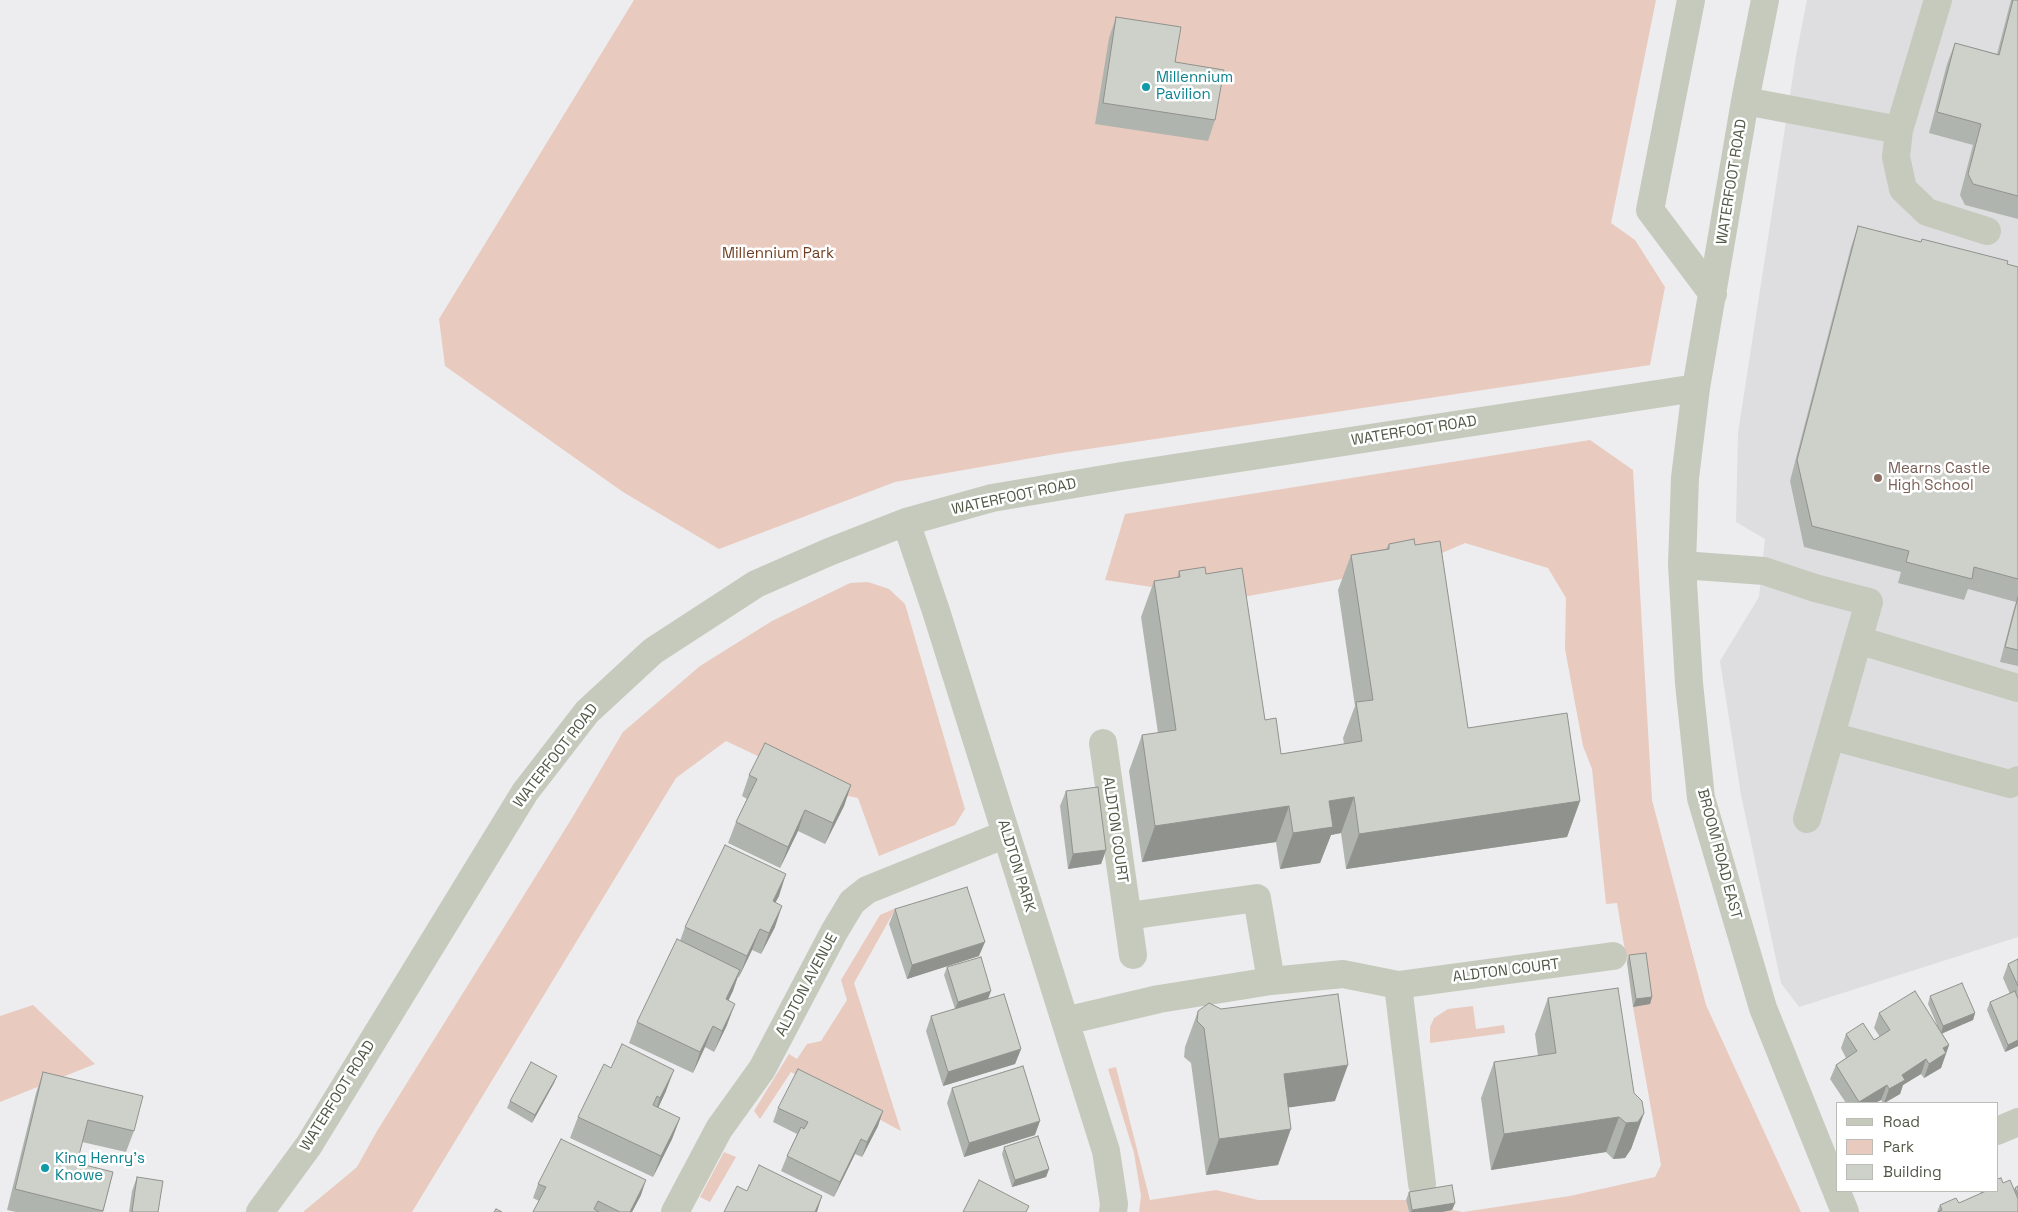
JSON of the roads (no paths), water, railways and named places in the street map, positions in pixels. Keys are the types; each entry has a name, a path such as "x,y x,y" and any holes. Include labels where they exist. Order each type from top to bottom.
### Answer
{"street":[{"path":"1691,0 1650,210 1713,294"},
{"name":"WATERFOOT ROAD","path":"260,1212 309,1145 524,792 587,712 653,651 756,584 828,552 906,522 992,498 1696,388 1745,101 1765,0"},
{"path":"1938,0 1899,130 1896,157 1903,189 1927,212 1987,231"},
{"path":"1745,101 1899,130"},
{"name":"BROOM ROAD EAST","path":"1696,388 1686,478 1682,565 1689,684 1701,798 1763,1008 1836,1190"},
{"name":"ALDTON PARK","path":"906,522 936,610 1106,1151 1114,1204 1113,1212"},
{"path":"1682,565 1764,571 1815,588 1869,602 1807,819"},
{"path":"1858,640 2018,688"},
{"path":"1831,736 2010,784 2018,780"},
{"name":"ALDTON COURT","path":"1102,743 1128,916 1132,955"},
{"name":"ALDTON AVENUE","path":"675,1212 719,1129 762,1069 852,902 867,890 1006,834"},
{"path":"1128,916 1257,898 1271,981"},
{"name":"ALDTON COURT","path":"1065,1021 1159,1000 1271,981 1343,974 1398,985 1613,956"},
{"path":"1398,985 1422,1184"},
{"path":"1998,1131 2018,1122"},
{"name":"BROOM ROAD EAST","path":"1837,1192 1845,1212"}],"place":[{"name":"Millennium Pavilion","path":"1146,87"},
{"name":"Mearns Castle High School","path":"1878,478"},
{"name":"King Henry's Knowe","path":"45,1168"}],"park label":[{"name":"Millennium Park","path":"778,254"}]}
